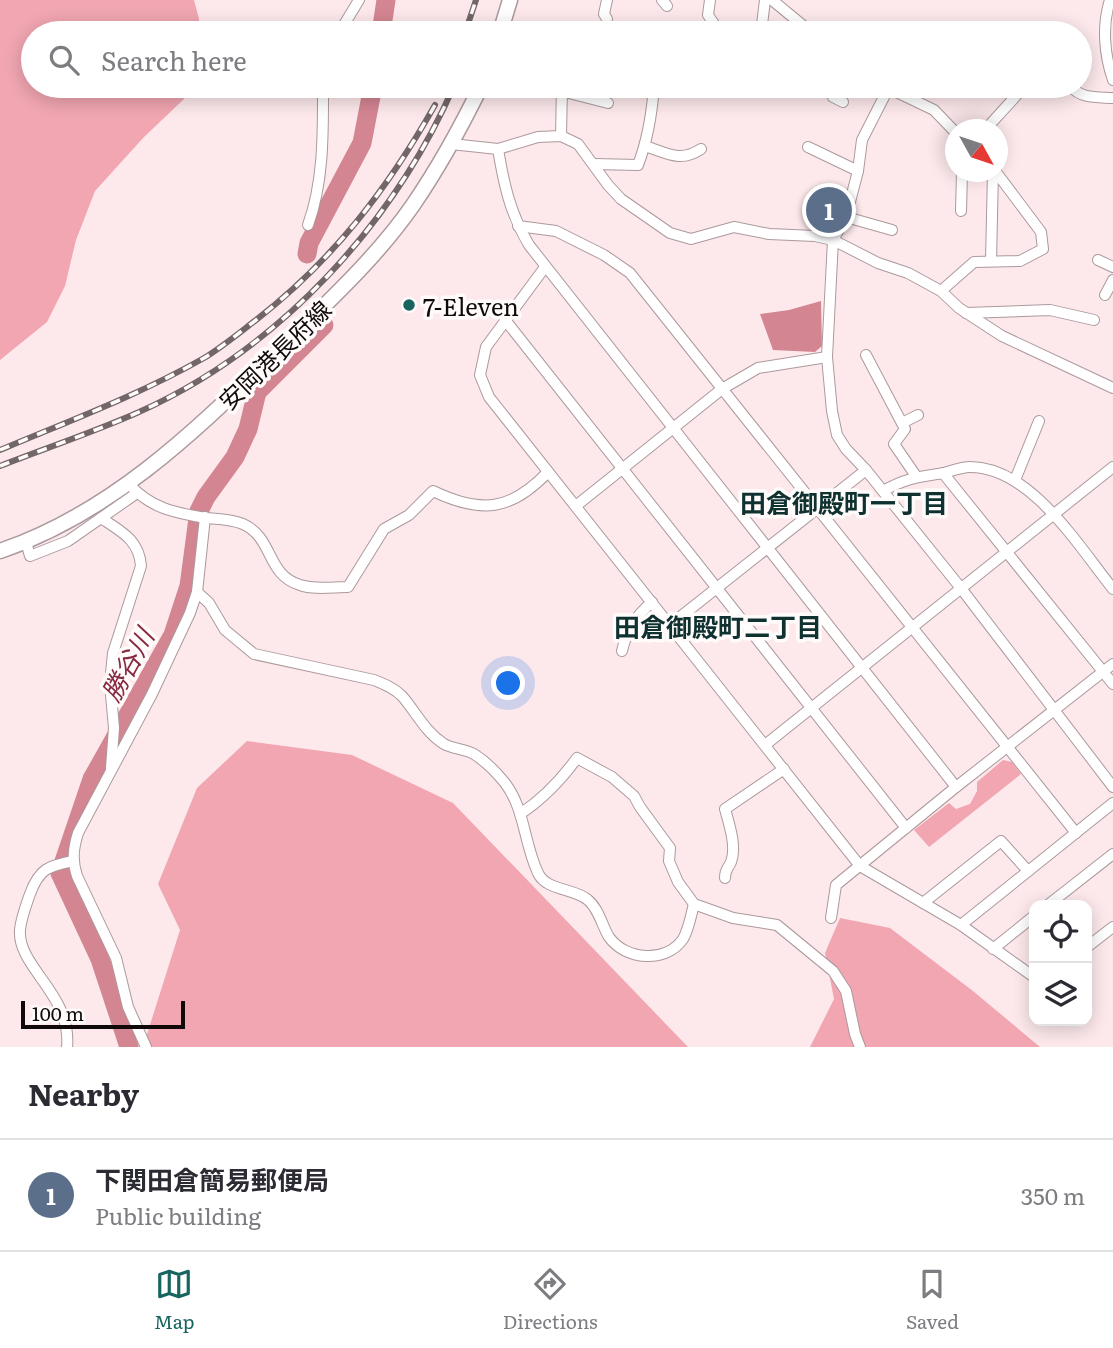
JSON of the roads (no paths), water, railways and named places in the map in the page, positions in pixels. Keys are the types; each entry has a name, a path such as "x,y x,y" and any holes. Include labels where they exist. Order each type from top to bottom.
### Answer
{"main road":[{"path":"503,21 509,0"},
{"name":"安岡港長府線","path":"0,551 59,528 133,488 211,416 331,299 398,224 452,144 475,98"}],"street":[{"path":"346,21 359,0"},
{"path":"607,0 604,14 607,19"},
{"path":"710,0 708,15 712,21"},
{"path":"762,21 765,0"},
{"path":"772,0 797,21"},
{"path":"1110,0 1105,15 1105,40 1113,80"},
{"path":"1092,97 1113,98"},
{"path":"308,225 322,149 323,98"},
{"path":"561,98 561,136"},
{"path":"592,98 608,103"},
{"path":"594,164 638,165 645,146 654,98"},
{"path":"835,98 843,102"},
{"path":"881,98 863,140 846,216 833,240 827,357 837,436 960,587 1113,787"},
{"path":"909,98 934,110 945,122"},
{"path":"995,119 1015,98"},
{"path":"452,144 498,149 538,137 561,136 578,144 621,199 670,233 691,239 734,227 769,234 815,236 833,240 878,263 908,273 941,291 966,313 1002,336 1113,387"},
{"path":"645,146 677,157 689,157 701,149"},
{"path":"808,147 858,171"},
{"path":"498,149 506,194 517,226 545,267 956,787"},
{"path":"961,211 962,182"},
{"path":"990,261 994,182"},
{"path":"941,291 974,261 1020,261 1043,249 1041,232 1003,182"},
{"path":"846,216 892,230"},
{"path":"517,226 556,231 604,255 630,273 1076,833"},
{"path":"1098,260 1113,267"},
{"path":"545,267 486,347 480,375 489,397 860,866 961,925 1029,974"},
{"path":"1105,295 1113,280"},
{"path":"966,313 1050,310 1094,320"},
{"path":"506,321 906,828"},
{"path":"866,355 905,429 894,444 916,476"},
{"path":"577,505 722,389 758,368 827,357"},
{"path":"902,423 918,415"},
{"path":"1015,480 1039,421"},
{"path":"883,492 916,476 970,467 1001,473 1015,480 1053,514 1113,589"},
{"path":"765,745 1113,467"},
{"path":"670,625 866,470"},
{"path":"26,542 30,556 68,541 101,519 133,488 158,507 237,522 251,528 264,539 273,565 296,584 307,587 348,587 384,529 409,515 433,491 471,505 497,506 523,494 548,472"},
{"path":"943,473 1113,684"},
{"path":"146,1047 128,1007 113,951 86,898 73,861 78,833 181,635 197,592 200,516"},
{"path":"101,519 121,531 136,545 140,551 141,566 113,653 110,684 114,728 110,772"},
{"path":"197,592 209,603 225,630 254,654 374,680 391,687 445,745 474,754 494,771 513,795 538,874 552,885 587,899 610,938 622,950 646,957 673,948 684,938 694,904"},
{"path":"622,651 626,633 635,617 652,602"},
{"path":"831,918 836,885 1113,664"},
{"path":"520,814 558,783 578,758 612,777 635,796 670,848 669,861 678,882 694,904 733,918 777,925 833,971 846,991 860,1047"},
{"path":"725,878 725,871 732,861 731,836 725,809 784,769"},
{"path":"961,925 1113,803"},
{"path":"923,903 1001,841 1028,871"},
{"path":"1054,900 1113,855"},
{"path":"67,1047 68,1030 61,1007 28,956 19,930 32,889 46,867 73,861"},
{"path":"993,949 1029,920"},
{"path":"1092,943 1113,927"}],"waterway":[{"name":"勝谷川","path":"383,21 386,0"},
{"name":"勝谷川","path":"307,254 309,243 362,143 371,98"},
{"name":"勝谷川","path":"129,1047 100,959 60,873 92,779 173,635 189,586 199,511 235,457 248,429 257,392 324,325"}],"railway":[{"path":"469,21 476,0"},
{"path":"0,466 139,412 190,386 239,354 284,318 326,278 364,234 399,187 429,137 448,98"},
{"path":"0,450 154,384 211,354 256,320 310,273 356,222 398,166 435,105"}],"place":[{"name":"下関田倉簡易郵便局","path":"829,210"},
{"name":"7-Eleven","path":"409,305"}],"district":[{"name":"田倉御殿町一丁目","path":"844,501"},
{"name":"田倉御殿町二丁目","path":"718,625"}]}
